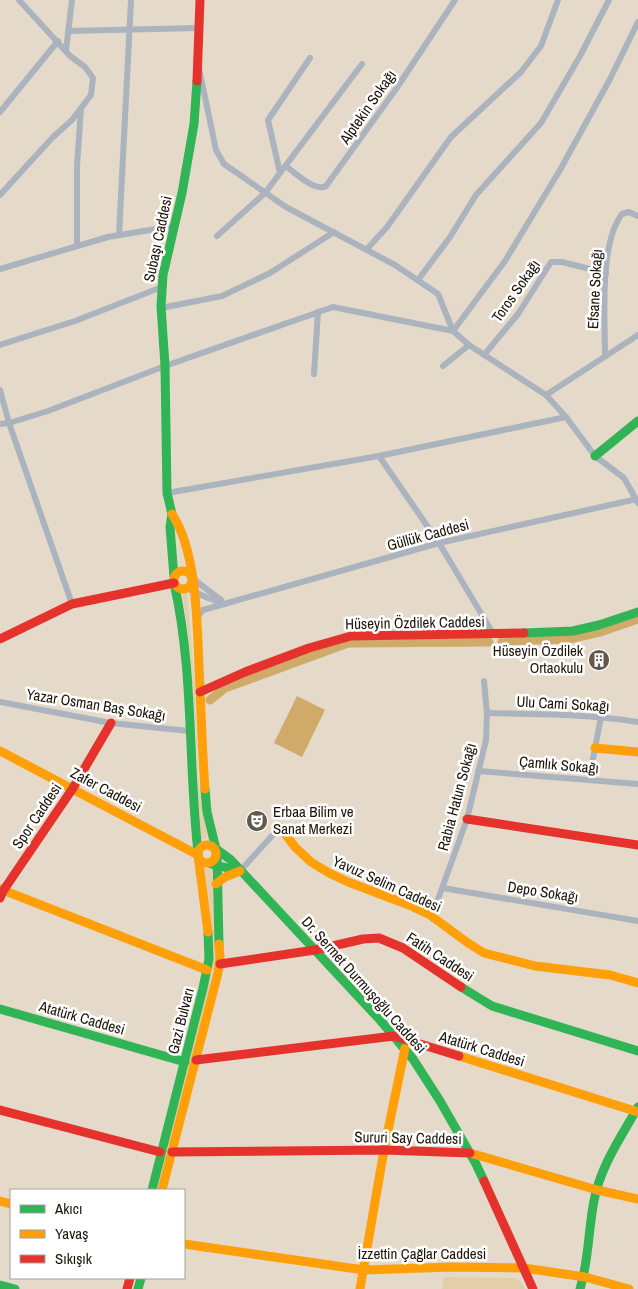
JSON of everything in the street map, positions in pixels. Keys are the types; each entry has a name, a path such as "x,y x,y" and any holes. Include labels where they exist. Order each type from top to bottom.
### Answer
{"street":[{"path":"0,195 53,137 72,120 91,96 93,78 85,66 70,56 19,0"},
{"path":"66,50 72,0"},
{"path":"119,235 131,0"},
{"name":"Subaşı Caddesi","path":"174,580 170,527 172,514 167,493 165,366 161,308 162,287 182,193 194,124 200,0"},
{"name":"Alptekin Sokağı","path":"286,166 316,187 323,188 326,186 396,88 455,0"},
{"path":"367,249 387,227 452,137 521,72 541,46 558,0"},
{"path":"418,280 450,237 476,195 541,123 580,56 609,0"},
{"path":"454,331 506,261 560,170 610,79 638,22"},
{"path":"68,30 198,28"},
{"path":"0,112 58,41"},
{"path":"280,173 268,120 310,58"},
{"path":"217,236 265,193 362,64"},
{"path":"198,67 216,150 224,164 286,207 395,265 438,294 454,331 469,345 546,395 566,417 595,456 624,478 637,500"},
{"path":"77,246 77,166 81,108"},
{"name":"Efsane Sokağı","path":"605,356 606,273 611,234 624,212 638,216"},
{"path":"0,269 119,235 174,226"},
{"path":"161,308 222,296 270,273 334,232"},
{"name":"Toros Sokağı","path":"484,355 518,314 551,262 562,262 606,273"},
{"path":"0,345 75,321 162,287"},
{"path":"0,424 48,411 165,366 333,306 454,331"},
{"path":"314,374 318,312"},
{"path":"546,395 638,335"},
{"path":"443,366 469,345"},
{"path":"0,390 9,423 72,604"},
{"path":"167,493 379,456 566,417"},
{"path":"595,456 638,422"},
{"path":"379,456 439,543 494,635"},
{"name":"Güllük Caddesi","path":"196,619 203,610 439,543 637,500"},
{"name":"Subaşı Caddesi","path":"172,514 182,532 192,578"},
{"path":"174,580 178,572 184,571 189,573 192,578 226,604"},
{"name":"Gazi Bulvarı","path":"162,1189 220,964 216,852 205,797 196,619 190,590 192,578"},
{"path":"0,639 72,604 174,580"},
{"path":"174,580 178,587 226,604"},
{"name":"Gazi Bulvarı","path":"152,1189 207,970 209,938 198,853 189,731 185,640 174,580"},
{"name":"Hüseyin Özdilek Caddesi","path":"200,692 245,672 309,648 345,638 372,635 494,635 578,630 638,612"},
{"name":"Rabia Hatun Sokağı","path":"432,916 467,819 486,740 488,714 484,681"},
{"name":"Yazar Osman Baş Sokağı","path":"0,702 111,723 189,731"},
{"name":"Ulu Cami Sokağı","path":"488,714 567,715 638,722"},
{"path":"589,779 601,717"},
{"name":"Spor Caddesi","path":"1,893 73,788 111,723"},
{"path":"595,748 638,752"},
{"name":"Zafer Caddesi","path":"0,751 198,853"},
{"name":"Çamlık Sokağı","path":"478,771 638,784"},
{"path":"467,819 638,845"},
{"path":"216,884 225,877 240,871 280,828"},
{"name":"Yavuz Selim Caddesi","path":"280,828 298,852 332,876 415,907 432,916 479,951 491,956 557,970 623,978 638,983"},
{"path":"206,863 214,860 216,852 211,845 205,845 198,853 201,860 206,863 240,871"},
{"name":"Dr. Sermet Durmuşoğlu Caddesi","path":"216,852 229,857 404,1048 440,1101 470,1153 533,1289"},
{"name":"Depo Sokağı","path":"443,888 638,921"},
{"path":"1,893 207,970"},
{"name":"Fatih Caddesi","path":"220,964 315,950 363,939 386,940 403,948 492,1006 638,1051"},
{"name":"Atatürk Caddesi","path":"0,1009 184,1062"},
{"name":"Atatürk Caddesi","path":"196,1060 394,1036 637,1110"},
{"path":"360,1289 404,1048"},
{"path":"0,1110 160,1152"},
{"path":"580,1289 589,1258 597,1190 620,1139 637,1110"},
{"name":"Sururi Say Caddesi","path":"172,1152 384,1150 470,1153 597,1190 638,1198"},
{"name":"İzzettin Çağlar Caddesi","path":"185,1244 364,1270 524,1268 585,1277 629,1289"},
{"path":"0,1285 15,1289"}],"shaded area":[{"path":"187,592 195,690 198,777 207,838 201,839 193,685 182,593"},
{"path":"297,696 325,710 302,757 274,743"},
{"path":"205,868 213,869 214,970 158,1189 156,1189 212,971 213,933"},
{"path":"444,1277 513,1278 520,1281 525,1289 442,1289"}],"waterway":[{"path":"502,641 569,639 600,632 638,619"},
{"path":"210,700 225,688 348,643 489,642"}],"traffic: fast":[{"path":"174,577 170,527 172,514 167,493 165,366 161,306 163,275 182,193 194,124 197,81"},
{"path":"595,456 638,421"},
{"path":"174,583 185,650 188,683 198,852"},
{"path":"524,633 573,631 599,625 638,612"},
{"path":"205,789 207,812 216,849 231,860 380,1020 413,1059 440,1101 484,1181"},
{"path":"217,855 219,944"},
{"path":"211,864 240,871"},
{"path":"152,1189 203,988 209,959 208,932"},
{"path":"461,987 492,1006 638,1051"},
{"path":"0,1009 185,1062"},
{"path":"580,1289 597,1188 606,1164 638,1107"},
{"path":"138,1289 141,1279"},
{"path":"0,1285 15,1289"}],"traffic: slow":[{"path":"172,514 186,547 194,588 205,789"},
{"path":"183,571 189,574 192,580 189,586 183,589 177,586 174,580 177,574 183,571"},
{"path":"595,748 638,752"},
{"path":"0,751 198,855 208,932"},
{"path":"280,827 295,847 311,862 348,882 430,915 484,953 535,966 610,975 638,983"},
{"path":"207,845 213,848 216,854 213,860 207,863 201,860 198,854 201,848 207,845"},
{"path":"216,884 225,877 240,871"},
{"path":"0,889 207,970"},
{"path":"162,1189 218,973 219,944"},
{"path":"360,1289 384,1150 405,1048"},
{"path":"459,1056 638,1112"},
{"path":"470,1153 597,1190 638,1199"},
{"path":"0,1201 10,1204"},
{"path":"185,1244 364,1270 452,1267 524,1268 585,1277 629,1289"}],"traffic: jam":[{"path":"197,81 200,0"},
{"path":"0,639 72,604 174,583"},
{"path":"200,692 245,672 309,648 351,636 524,633"},
{"path":"0,898 73,788 111,723"},
{"path":"467,819 638,845"},
{"path":"220,964 315,950 363,939 379,938 403,948 461,987"},
{"path":"196,1060 394,1036 459,1056"},
{"path":"0,1110 160,1152"},
{"path":"172,1152 384,1150 470,1153"},
{"path":"484,1181 533,1289"},
{"path":"127,1289 130,1279"}],"place":[{"name":"Hüseyin Özdilek Ortaokulu","path":"599,660"},
{"name":"Erbaa Bilim ve Sanat Merkezi","path":"257,821"}]}
